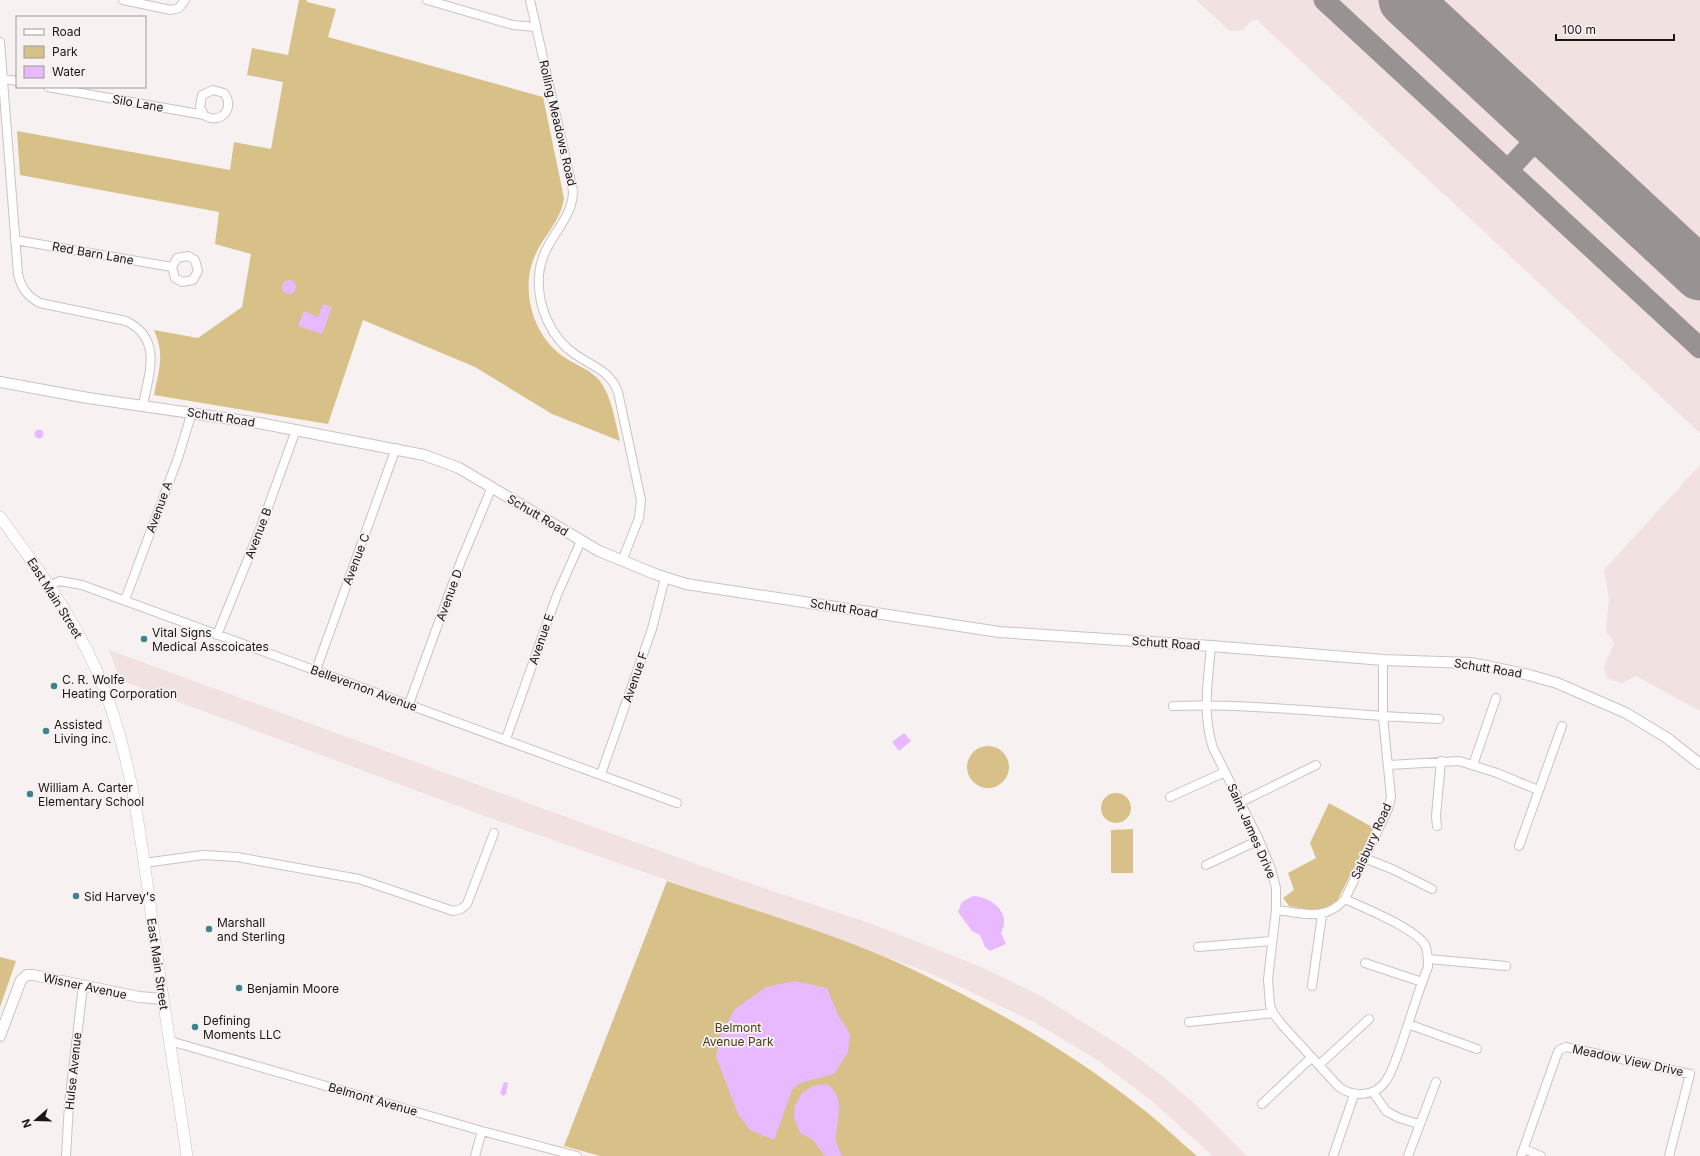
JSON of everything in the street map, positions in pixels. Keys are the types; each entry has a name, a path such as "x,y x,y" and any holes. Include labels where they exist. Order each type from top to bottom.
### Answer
{"main road":[{"name":"East Main Street","path":"0,517 50,584 69,616 90,657 116,724 130,779 144,863 187,1156"}],"street":[{"path":"123,0 161,3 175,9 182,6 185,0"},
{"path":"427,0 513,24 536,27"},
{"name":"Rolling Meadows Road","path":"530,0 573,191 569,212 551,238 542,260 539,275 540,298 547,321 560,340 576,354 606,373 618,392 641,500 639,518 622,561"},
{"path":"0,42 15,240 20,283 25,292 34,300 53,307 126,321 142,332 148,342 151,359 143,405"},
{"path":"3,79 16,81"},
{"name":"Silo Lane","path":"54,88 204,115"},
{"name":"Red Barn Lane","path":"15,240 172,268"},
{"name":"Schutt Road","path":"0,382 88,398 192,412 396,448 424,455 448,463 492,487 581,541 622,561 665,578 686,584 730,592 998,632 1211,646 1383,660 1470,663 1529,675 1556,683 1626,713 1667,738 1700,764"},
{"name":"Avenue A","path":"124,600 178,458 192,412"},
{"name":"Avenue B","path":"217,635 259,532 296,430"},
{"name":"Avenue C","path":"316,670 396,448"},
{"name":"Avenue D","path":"409,704 461,561 492,487"},
{"name":"Avenue E","path":"506,739 557,594 581,541"},
{"name":"Avenue F","path":"601,774 652,629 665,578"},
{"name":"Bellevernon Avenue","path":"50,584 60,580 67,581 124,600 677,803"},
{"name":"Saint James Drive","path":"1211,646 1206,705 1209,736 1213,748 1259,840 1271,869 1276,888 1276,910 1268,979 1270,1005 1273,1013"},
{"name":"Salsbury Road","path":"1322,915 1336,908 1345,899 1388,809 1391,797 1384,717 1383,660"},
{"path":"1473,765 1496,698"},
{"path":"1173,706 1206,705 1296,708 1384,717 1438,719"},
{"path":"1519,846 1562,726"},
{"path":"1437,826 1436,816 1441,761"},
{"path":"1389,765 1459,761 1538,790"},
{"path":"1241,802 1316,765"},
{"path":"1170,798 1225,772"},
{"path":"144,863 203,855 237,857 359,879 453,910 461,909 467,904 494,833"},
{"path":"1206,865 1259,840"},
{"path":"1364,858 1392,869 1432,889"},
{"path":"1189,1022 1273,1013 1339,1087 1348,1093 1354,1095 1373,1092 1385,1083 1428,967 1426,946 1414,933 1345,899"},
{"path":"1276,910 1322,915 1312,986"},
{"path":"1198,947 1272,941"},
{"path":"1428,959 1506,966"},
{"path":"1365,963 1422,982"},
{"name":"Wisner Avenue","path":"0,1036 22,980 28,975 139,997 163,999"},
{"name":"Hulse Avenue","path":"66,1156 83,986"},
{"path":"1319,1064 1369,1020"},
{"path":"1408,1024 1477,1048"},
{"name":"Belmont Avenue","path":"170,1041 482,1131 577,1156"},
{"name":"Meadow View Drive","path":"1523,1153 1556,1057 1560,1050 1566,1047 1690,1074 1669,1156"},
{"path":"1262,1104 1312,1057"},
{"path":"1408,1156 1436,1082"},
{"path":"1373,1092 1386,1111 1419,1124"},
{"path":"1333,1156 1354,1095"},
{"path":"475,1156 482,1131"},
{"path":"1523,1153 1541,1156"}],"shaded area":[{"path":"1196,0 1700,0 1700,433 1257,20 1252,20 1243,30 1230,31"},
{"path":"1700,465 1700,711 1636,676 1622,683 1608,679 1604,667 1614,643 1606,631 1609,598 1604,570"},
{"path":"109,650 763,888 872,924 981,967 1041,996 1124,1048 1157,1072 1194,1103 1247,1156 1213,1156 1152,1101 1099,1061 1036,1023 952,983 920,969 493,819 120,680"}],"green space":[{"path":"299,0 307,0 307,2 336,9 328,37 543,97 564,198 557,218 540,245 531,266 529,278 530,301 537,324 542,335 549,344 567,359 589,371 604,387 615,418 620,441 552,414 475,367 363,320 328,424 154,395 160,355 154,330 198,338 242,307 251,254 215,244 219,212 20,175 17,131 230,170 234,142 271,149 283,82 247,75 252,48 288,55"},
{"path":"984,746 992,746 1000,749 1006,755 1009,767 1006,779 1000,785 992,788 984,788 976,785 970,779 967,771 967,763 970,755 976,749"},
{"path":"1116,793 1122,794 1130,802 1130,814 1122,822 1116,823 1110,822 1102,814 1101,808 1102,802 1110,794"},
{"path":"1329,803 1374,828 1336,903 1314,911 1289,906 1283,898 1294,890 1288,873 1316,858 1310,843"},
{"path":"1133,829 1133,873 1111,873 1111,830"},
{"name":"Belmont Avenue Park","path":"667,881 785,920 873,952 964,995 1025,1028 1084,1066 1147,1113 1197,1156 600,1156 564,1146"},
{"path":"0,957 16,961 0,1007"}],"water":[{"path":"289,280 294,282 296,287 294,292 289,294 284,292 282,287 284,282"},
{"path":"323,304 332,307 322,334 298,326 304,311 318,317"},
{"path":"37,430 41,430 43,434 41,438 37,438 35,436 35,432"},
{"path":"904,733 911,741 899,751 892,742"},
{"path":"973,896 987,899 998,907 1004,919 1004,926 1001,933 1006,944 990,951 985,947 980,935 972,931 958,912 962,902"},
{"path":"795,981 827,988 838,1015 850,1034 848,1052 834,1074 800,1083 792,1090 774,1140 750,1130 738,1114 716,1057 721,1034 735,1009 766,987"},
{"path":"504,1082 508,1083 506,1094 503,1096 500,1093"},
{"path":"827,1084 833,1090 839,1103 836,1141 842,1156 825,1156 812,1139 800,1133 794,1117 795,1105 802,1093 813,1086"}],"taxiway":[{"path":"1324,0 1700,348"},
{"path":"1508,170 1545,130"}],"runway":[{"path":"1405,0 1700,274"}],"place":[{"name":"Vital Signs Medical Asscoicates","path":"144,639"},
{"name":"C. R. Wolfe Heating Corporation","path":"54,686"},
{"name":"Assisted Living inc.","path":"46,731"},
{"name":"William A. Carter Elementary School","path":"30,794"},
{"name":"Sid Harvey's","path":"76,896"},
{"name":"Marshall and Sterling","path":"209,929"},
{"name":"Benjamin Moore","path":"239,988"},
{"name":"Defining Moments LLC","path":"195,1027"}]}
